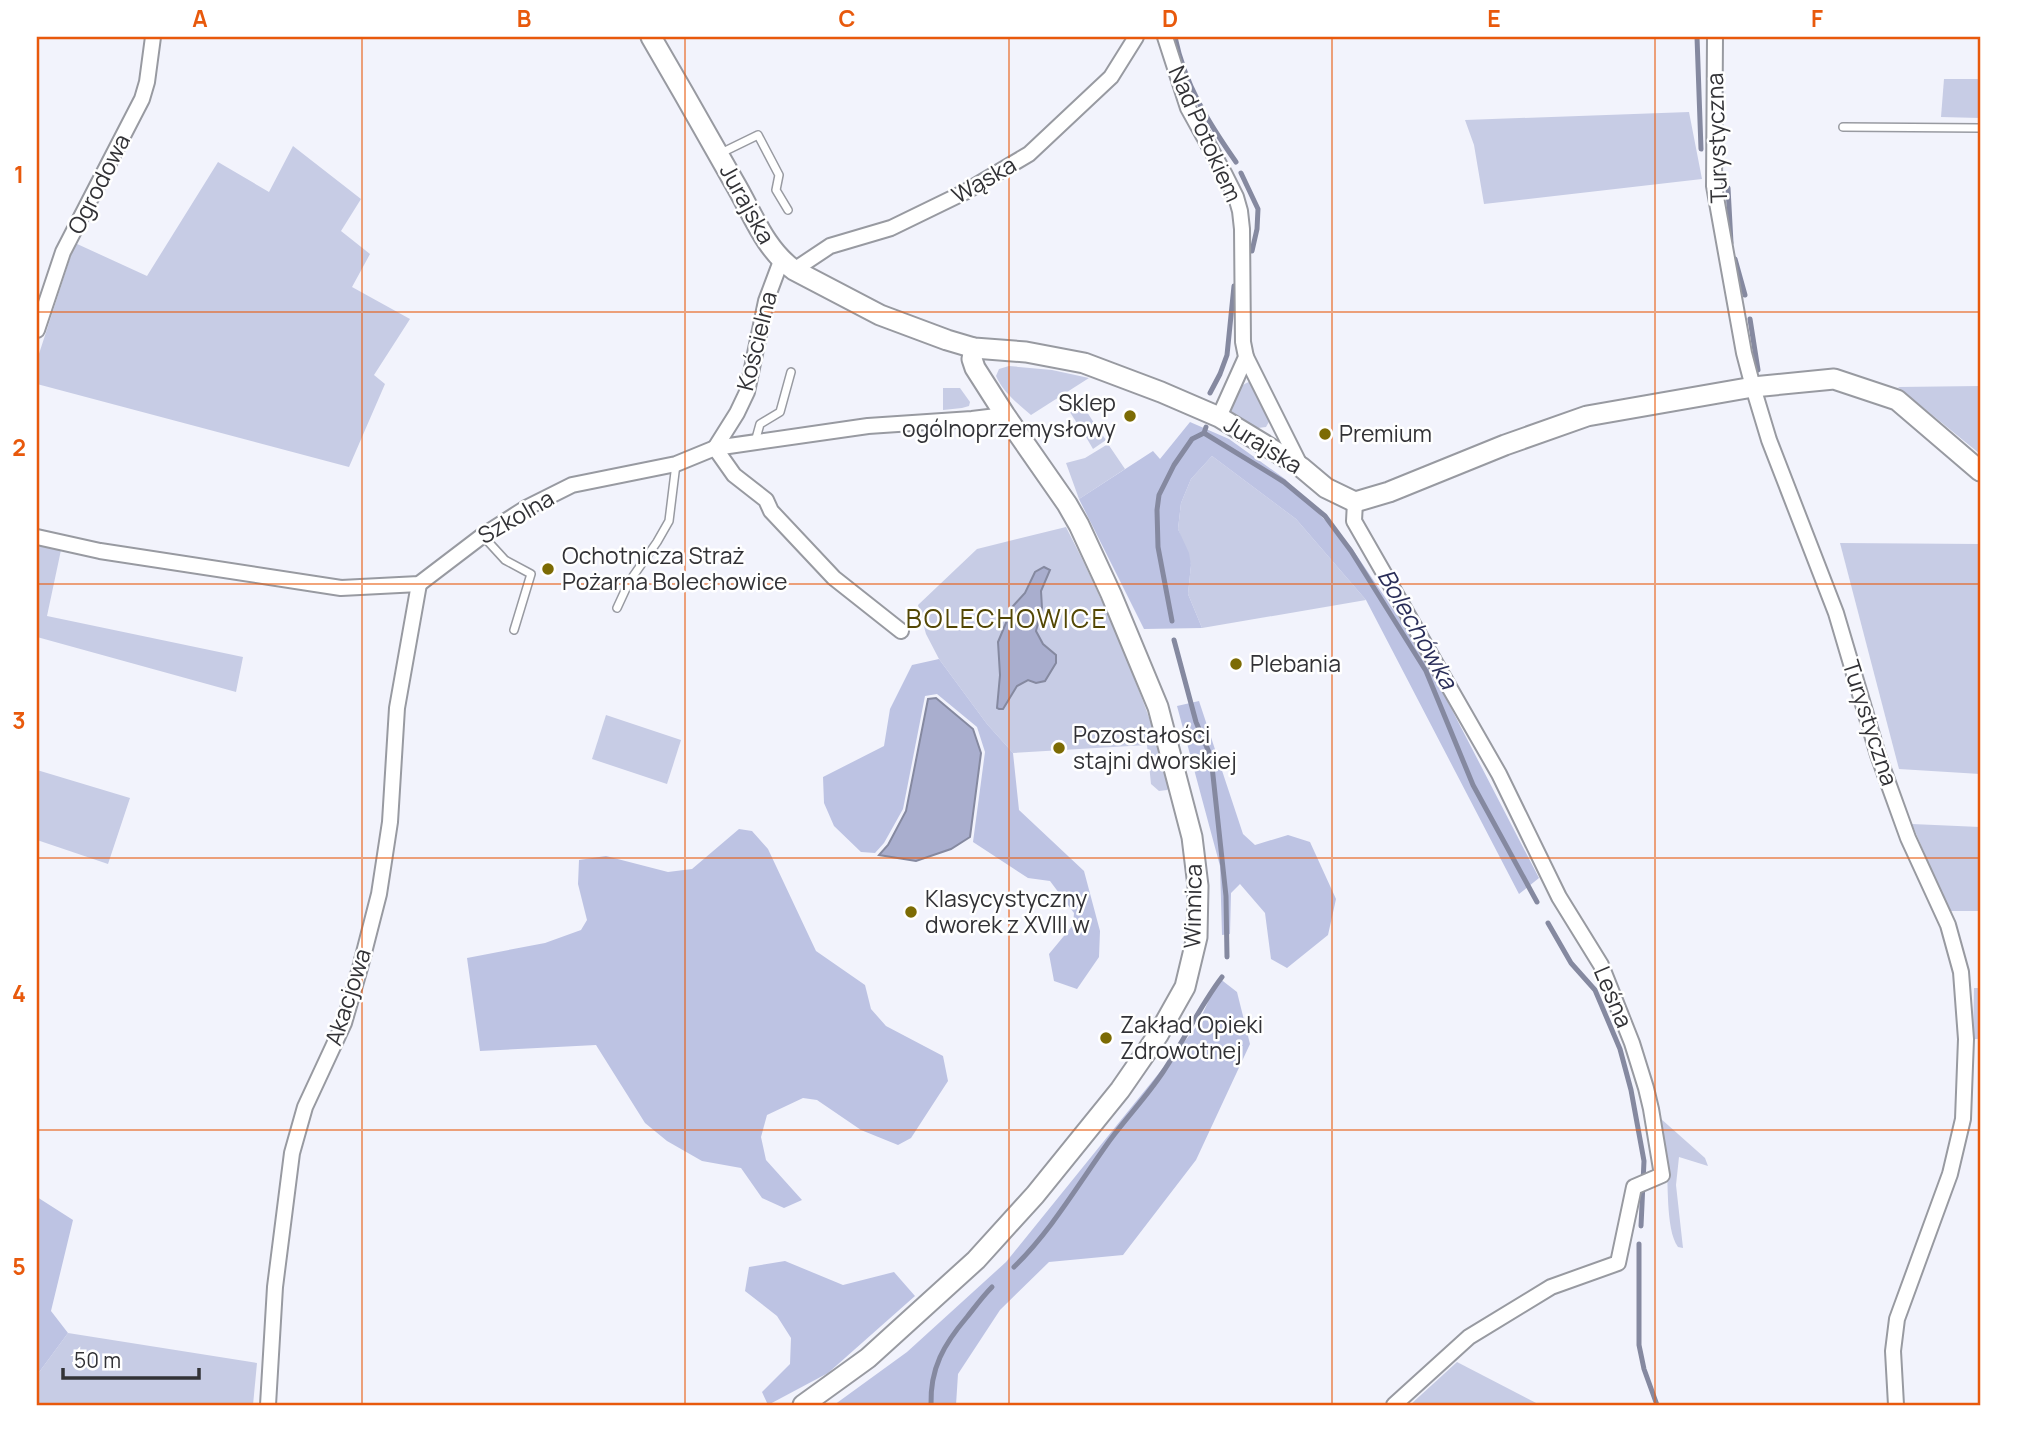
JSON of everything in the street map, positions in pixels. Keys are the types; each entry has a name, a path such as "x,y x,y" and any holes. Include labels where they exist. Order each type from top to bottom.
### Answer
{"street":[{"name":"Ogrodowa","path":"37,330 63,252 142,99 153,37"},
{"name":"Jurajska","path":"651,37 770,248 788,265 880,315 923,332 974,348 1058,357 1084,363 1219,417 1301,467 1326,488 1356,502"},
{"name":"Wąska","path":"788,265 830,246 891,228 959,195 1029,154 1111,77 1136,37"},
{"name":"Nad Potokiem","path":"1165,37 1188,108 1230,185 1240,211 1243,342 1246,357 1301,467"},
{"name":"Turystyczna","path":"1715,37 1714,186 1744,353 1769,440 1836,614 1878,755 1908,838 1948,925 1961,972 1966,1039 1964,1119 1950,1174 1894,1330 1896,1405"},
{"name":"Kościelna","path":"715,447 747,392 766,301 788,265"},
{"name":"Winnica","path":"803,1405 868,1358 976,1260 1035,1195 1120,1090 1158,1035 1185,987 1197,937 1198,886 1192,837 1158,706 1079,525 975,368 972,359 974,348"},
{"name":"Nad Potokiem","path":"1219,417 1246,357"},
{"path":"1356,502 1389,492 1505,445 1587,416 1753,387 1834,379 1897,400 1980,471"},
{"name":"Szkolna","path":"419,584 482,536 526,508 572,485 676,464 715,447 867,426 1004,415"},
{"path":"715,447 734,475 766,500 771,511 834,578 901,631"},
{"name":"Leśna","path":"1356,502 1354,521 1499,774 1559,897 1601,965 1632,1043 1651,1109 1662,1175 1634,1187 1618,1263 1551,1287 1469,1338 1394,1405"},
{"path":"37,537 100,551 341,588 419,584"},
{"name":"Akacjowa","path":"268,1405 275,1287 292,1153 305,1107 344,1023 379,894 390,822 397,708 419,584"}],"lane":[{"path":"1843,127 1980,128"},
{"path":"719,155 758,135 779,175 776,190 788,210"},
{"path":"754,442 760,424 780,412 790,372"},
{"path":"617,608 629,582 669,521 676,464"},
{"path":"482,536 505,561 531,574 514,630"}],"shaded area":[{"path":"1944,79 1980,79 1980,118 1941,117"},
{"path":"1689,112 1702,179 1484,204 1474,145 1465,120"},
{"path":"293,146 361,199 341,231 370,254 352,287 410,319 374,375 385,384 349,467 37,384 37,360 75,243 147,276 218,162 269,192"},
{"path":"1009,366 1052,370 1089,378 1031,415 1006,392 996,376 999,369"},
{"path":"1252,382 1270,420 1266,427 1258,428 1232,414 1236,395"},
{"path":"1980,386 1980,454 1898,387"},
{"path":"943,388 960,388 970,402 969,406 943,410"},
{"path":"1078,398 1096,426 1084,434 1066,406"},
{"path":"1190,422 1229,439 1285,479 1351,547 1422,652 1539,878 1519,894 1366,600 1296,519 1212,456 1191,479 1181,503 1178,529 1189,553 1191,565 1188,594 1202,628 1144,629 1079,499 1153,451 1160,459"},
{"path":"1098,429 1106,440 1093,449 1086,437"},
{"path":"1108,444 1125,469 1079,499 1066,463 1085,458"},
{"path":"1212,456 1296,519 1366,600 1202,628 1188,594 1191,565 1178,529 1181,503 1191,479"},
{"path":"1066,527 1111,622 1150,719 1172,785 1167,790 1159,791 1151,784 1147,745 1013,753 987,724 939,659 926,634 918,605 977,549"},
{"path":"1840,543 1980,544 1980,774 1899,769"},
{"path":"37,546 61,550 47,616 243,657 236,692 37,637"},
{"path":"1044,567 1050,570 1041,591 1042,608 1036,631 1043,644 1056,655 1056,663 1045,681 1036,683 1028,680 1017,686 1003,709 999,709 998,642 1013,606 1025,593 1035,572"},
{"path":"939,659 987,724 1013,753 1019,810 1084,871 1100,931 1099,957 1077,989 1054,981 1049,954 1073,925 1074,913 1050,881 1028,878 973,842 985,752 977,727 937,694 925,696 903,809 884,843 875,853 861,852 834,826 824,803 823,777 884,746 890,709 912,665"},
{"path":"936,698 973,729 981,753 970,837 951,849 916,861 879,855 888,845 906,811 928,699"},
{"path":"1199,701 1243,834 1255,845 1288,835 1310,842 1336,899 1328,935 1287,968 1271,959 1265,913 1240,884 1231,893 1230,934 1222,935 1220,866 1177,706"},
{"path":"606,715 681,740 667,784 592,759"},
{"path":"37,770 130,798 108,864 37,840"},
{"path":"1912,824 1980,827 1980,911 1949,911"},
{"path":"739,829 752,831 768,849 816,951 865,985 871,1009 886,1026 943,1056 948,1081 911,1138 898,1145 861,1130 817,1100 803,1098 767,1115 761,1137 766,1160 802,1200 784,1208 762,1198 741,1168 702,1161 667,1141 645,1123 596,1045 480,1051 467,958 545,943 581,930 587,920 578,884 579,860 606,856 668,872 692,869"},
{"path":"1219,978 1237,992 1250,1044 1196,1160 1123,1255 1049,1262 1000,1310 958,1374 956,1405 834,1405 907,1352 1006,1262 1197,1026"},
{"path":"1974,988 1980,988 1980,1039 1973,1039"},
{"path":"1660,1118 1705,1158 1708,1166 1679,1157 1676,1185 1683,1248 1678,1247 1671,1228 1666,1151"},
{"path":"37,1197 73,1220 51,1311 68,1333 37,1375"},
{"path":"785,1261 843,1285 894,1272 915,1296 828,1373 768,1405 762,1392 790,1364 791,1338 777,1316 745,1291 749,1267"},
{"path":"68,1333 257,1363 253,1405 37,1405 37,1375"},
{"path":"1457,1362 1540,1405 1410,1405"}],"waterway":[{"name":"Bolechówka","path":"1175,37 1191,87 1236,162"},
{"path":"1697,37 1701,149"},
{"name":"Bolechówka","path":"1241,173 1258,209 1252,251"},
{"path":"1728,188 1731,243"},
{"path":"1735,259 1745,295"},
{"name":"Bolechówka","path":"1210,393 1227,355 1234,286"},
{"path":"1750,319 1758,370"},
{"name":"Bolechówka","path":"1206,427 1204,433 1284,482 1325,516 1351,551 1426,671 1473,785 1537,902"},
{"path":"1172,621 1158,547 1159,495 1174,465 1192,439 1204,433"},
{"path":"1174,640 1196,722 1211,757 1226,896 1227,957"},
{"name":"Bolechówka","path":"1548,923 1571,963 1595,990 1620,1049 1631,1090 1644,1161 1641,1226"},
{"path":"1014,1267 1053,1222 1110,1140 1157,1081 1222,977"},
{"name":"Bolechówka","path":"1639,1244 1639,1345 1644,1369 1657,1405"},
{"path":"931,1405 933,1379 945,1347 992,1287"}],"place":[{"name":"Sklep ogólnoprzemysłowy","path":"1130,416"},
{"name":"Premium","path":"1325,434"},
{"name":"Ochotnicza Straż Pożarna Bolechowice","path":"548,569"},
{"name":"Plebania","path":"1236,664"},
{"name":"Pozostałości stajni dworskiej","path":"1059,748"},
{"name":"Klasycystyczny dworek z XVIII w","path":"911,912"},
{"name":"Zakład Opieki Zdrowotnej","path":"1106,1038"}],"district":[{"name":"BOLECHOWICE","path":"1007,619"}]}
